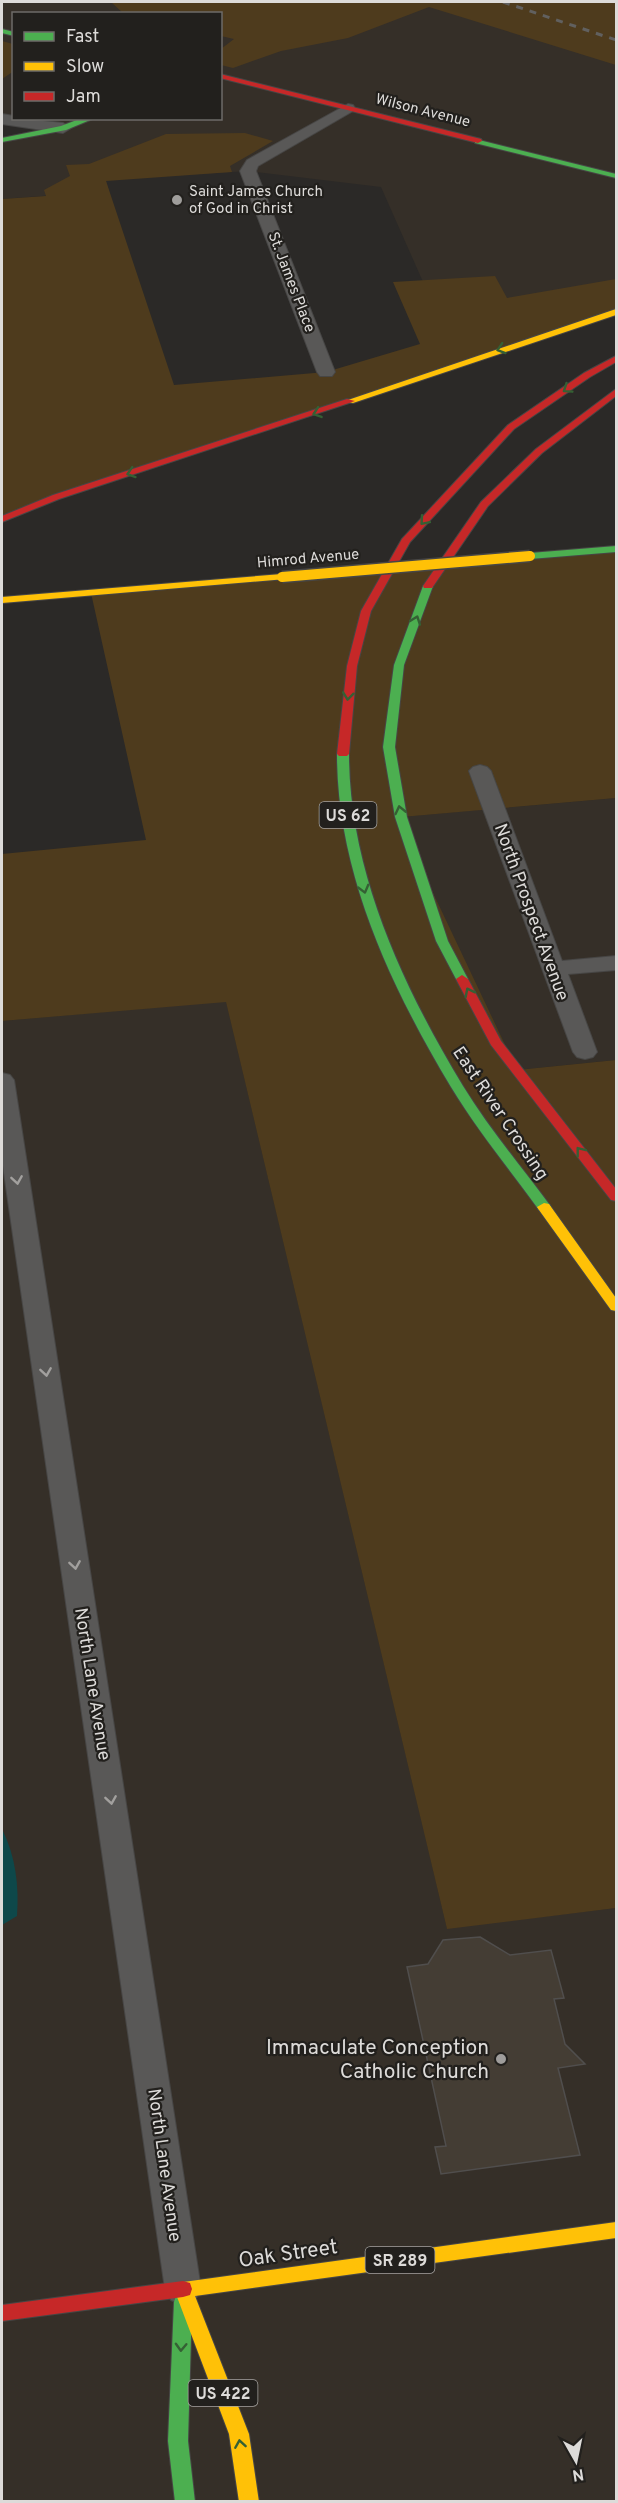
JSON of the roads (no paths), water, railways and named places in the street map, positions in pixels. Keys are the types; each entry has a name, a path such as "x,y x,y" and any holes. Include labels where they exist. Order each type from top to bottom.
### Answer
{"main road":[{"name":"Wilson Avenue","path":"222,76 616,176"},
{"path":"2,140 63,128 85,120"},
{"path":"2,519 56,497 309,416 471,359 616,312"},
{"name":"East River Crossing","path":"616,359 587,375 511,427 406,541 366,611 360,632 352,666 344,735 343,771 350,833 365,896 411,1004 458,1088 616,1307"},
{"name":"East River Crossing","path":"616,392 539,451 484,504 430,580 399,665 389,747 401,817 442,940 495,1042 616,1197"},
{"name":"Himrod Avenue","path":"2,600 616,549"},
{"name":"Oak Street","path":"2,2313 616,2230"},
{"name":"US 422","path":"183,2289 178,2441 185,2502"},
{"name":"US 422","path":"183,2289 238,2434 249,2502"}],"street":[{"name":"St. James Place","path":"326,372 248,171 252,163 348,108"},
{"path":"2,119 63,128"},
{"name":"North Prospect Avenue","path":"480,771 585,1052"},
{"path":"553,969 616,963"},
{"name":"North Lane Avenue","path":"2,1080 183,2289"}],"water":[{"path":"2,1829 13,1861 18,1905 17,1916 2,1925"}],"railway":[{"path":"503,2 616,40"}],"place":[{"name":"Saint James Church of God in Christ","path":"177,200"},
{"name":"Immaculate Conception Catholic Church","path":"501,2059"}]}
